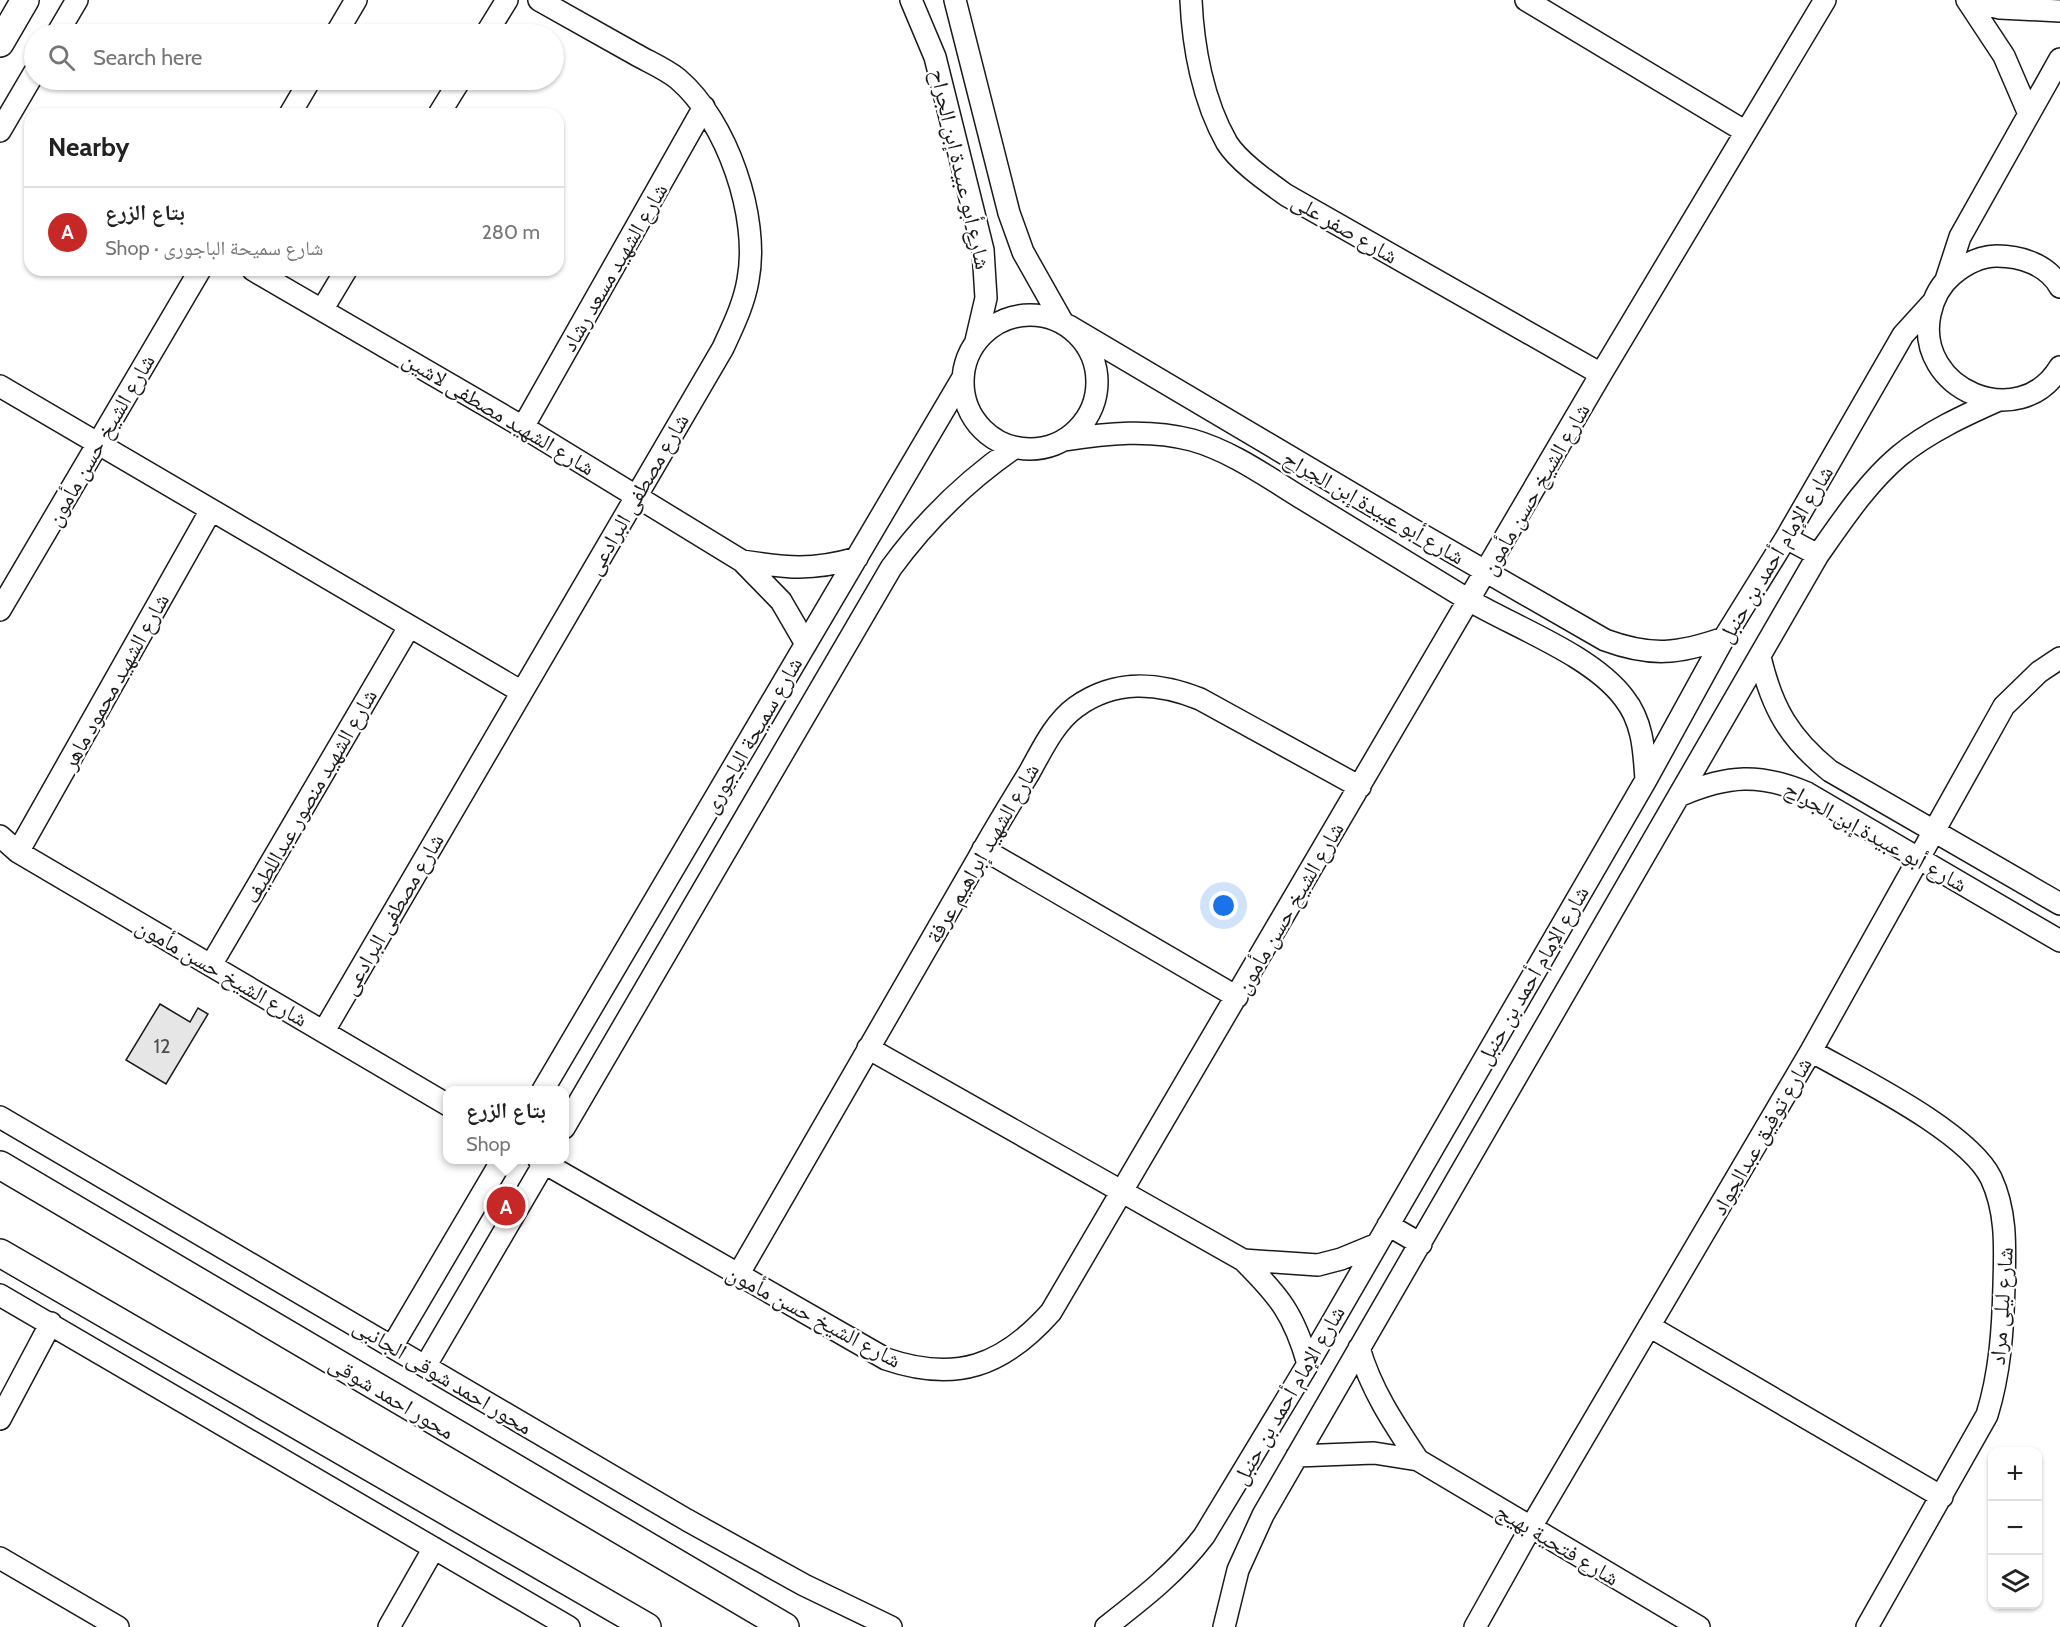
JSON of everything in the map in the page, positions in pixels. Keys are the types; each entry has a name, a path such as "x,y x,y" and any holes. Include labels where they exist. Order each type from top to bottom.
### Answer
{"main road":[{"path":"0,43 25,0"},
{"path":"0,10 3,17 0,33"},
{"name":"محور احمد شوقى","path":"0,1165 785,1627"},
{"path":"0,1253 647,1627"}],"street":[{"path":"63,24 77,0"},
{"path":"342,24 356,0"},
{"path":"492,24 507,0"},
{"name":"شارع مصطفى البرادعى","path":"324,1031 723,348 738,314 748,279 752,242 747,208 724,145 704,107 678,79 539,0"},
{"name":"شارع أبو عبيدة إبن الجراح","path":"911,0 935,57 983,250 986,298 976,341"},
{"name":"شارع أبو عبيدة إبن الجراح","path":"955,0 1009,213 1028,261 1066,324 1605,640 1630,649 1663,653 1695,648 1725,638"},
{"name":"شارع صفر على","path":"1191,0 1192,32 1201,75 1214,112 1228,144 1260,176 1286,195 1601,374"},
{"path":"1526,0 1746,132"},
{"name":"شارع الشيخ حسن مأمون","path":"550,1164 886,1359 931,1370 965,1368 999,1357 1028,1338 1052,1312 1601,374 1825,0"},
{"path":"1967,0 2000,8 2060,11"},
{"path":"1967,0 2004,56 2029,114"},
{"path":"2060,59 1960,237 1946,280 1933,302 1928,324 1931,347 1941,369 1956,385 1976,396 1999,400 2018,398 2035,391 2055,375 2060,367"},
{"path":"0,131 24,90"},
{"path":"294,108 304,90"},
{"path":"443,108 454,90"},
{"name":"شارع الشهيد مسعد رشاد","path":"524,427 704,107"},
{"path":"1946,280 1965,264 1989,256 2014,256 2038,265 2060,287"},
{"name":"شارع الشيخ حسن مأمون","path":"0,610 196,276"},
{"name":"شارع الشهيد مصطفى لاشين","path":"263,276 524,427 742,561 781,601 806,644"},
{"path":"322,310 342,276"},
{"name":"شارع الإمام أحمد بن حنبل","path":"1106,1627 1162,1583 1185,1561 1204,1536 1308,1364 1646,780 1725,638 1786,538 1903,335 1933,302"},
{"path":"1040,315 1066,324 1088,345 1097,371 1096,398 1085,422 1065,440 1049,448 1031,450 1014,448 992,439 975,423 965,402 962,379 964,365 976,341 994,325 1016,316 1040,315"},
{"name":"شارع سميحة الباجورى","path":"545,1086 962,379"},
{"path":"0,386 522,692"},
{"path":"2035,391 2060,391"},
{"name":"شارع الإمام أحمد بن حنبل","path":"1224,1627 1238,1570 1263,1515 1818,555 1849,512 1899,456 1961,417 1999,400"},
{"name":"شارع أبو عبيدة إبن الجراح","path":"1065,440 1106,433 1147,433 1191,440 1235,458 1470,600 1593,668 1611,682 1636,716 1643,740 1646,780"},
{"name":"شارع سميحة الباجورى","path":"569,1119 891,568 911,540 958,490 1014,448"},
{"name":"شارع الشهيد محمود ماهر","path":"18,852 211,510"},
{"path":"1786,538 1818,555"},
{"name":"شارع الشهيد مصطفى لاشين","path":"742,561 792,569 813,568 857,558"},
{"name":"شارع الشهيد منصور عبداللطيف","path":"211,965 409,627"},
{"name":"شارع أبو عبيدة إبن الجراح","path":"1760,657 1768,689 1776,708 1798,743 1830,771 2060,904"},
{"name":"شارع توفيق عبدالجواد","path":"1475,1627 1531,1527 1811,1051 2004,706 2039,672 2060,658"},
{"name":"شارع الشهيد إبراهيم عرفة","path":"738,1275 983,849 1054,730 1074,708 1096,694 1119,687 1147,684 1174,688 1200,699 1360,787"},
{"name":"شارع أبو عبيدة إبن الجراح","path":"1681,795 1706,785 1731,779 1758,777 1781,782 1807,793 2060,941"},
{"name":"شارع الشيخ حسن مأمون","path":"0,836 18,852 443,1103"},
{"path":"983,849 1237,997"},
{"path":"868,1048 1243,1260 1276,1293 1289,1312 1299,1332 1308,1364"},
{"name":"شارع ليلى مراد","path":"1811,1051 1946,1130 1967,1147 1990,1177 2001,1207 2005,1234 2003,1322 1994,1390 1978,1433 1867,1627"},
{"name":"محور احمد شوقى الجانبى","path":"0,1117 393,1345 534,1432 687,1520 804,1585 891,1627"},
{"path":"393,1345 500,1164"},
{"path":"426,1365 541,1164"},
{"path":"1388,1225 1421,1244"},
{"path":"1243,1260 1318,1265 1341,1259 1375,1245"},
{"path":"0,1295 569,1627"},
{"path":"0,1419 51,1323"},
{"path":"1649,1326 1941,1497"},
{"name":"شارع فتحية بهيج","path":"1359,1348 1373,1388 1418,1460"},
{"name":"شارع فتحية بهيج","path":"1297,1456 1374,1453 1418,1460 1699,1627"},
{"path":"389,1627 434,1548"},
{"path":"0,1558 118,1627"}],"building":[{"path":"160,1004 190,1022 198,1008 208,1014 166,1084 126,1060"}],"place":[{"name":"بتاع الزرع","path":"506,1206"}]}
